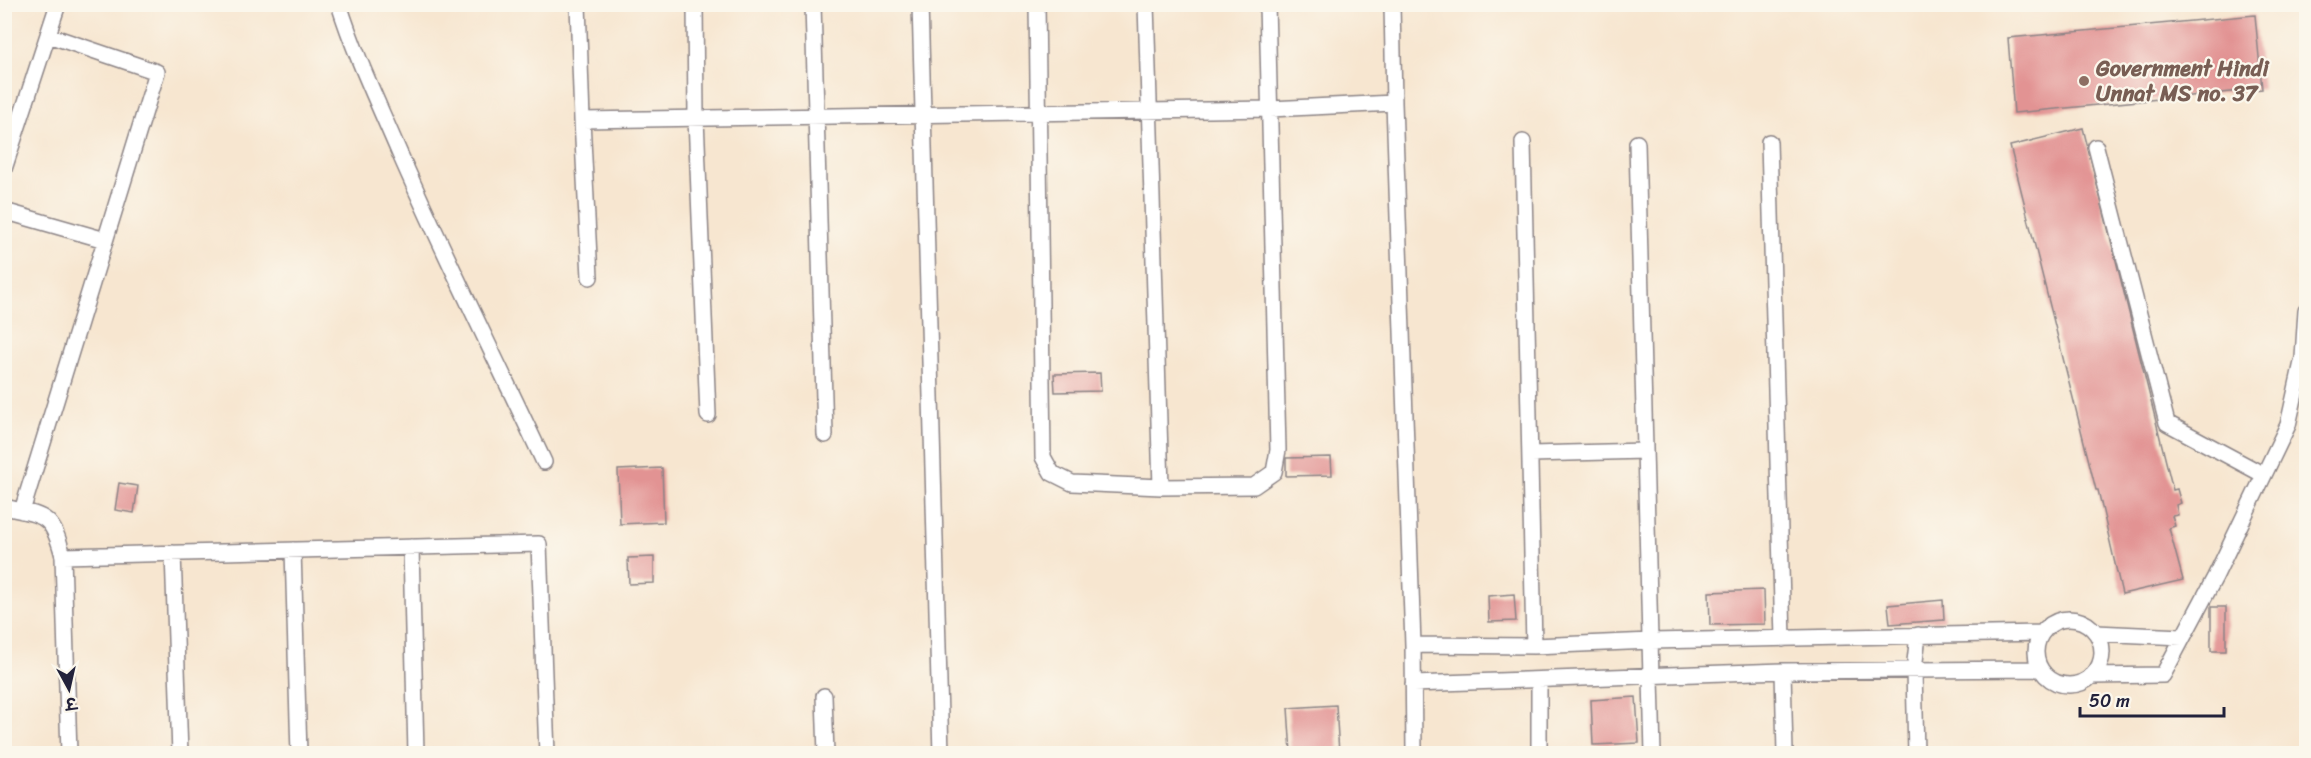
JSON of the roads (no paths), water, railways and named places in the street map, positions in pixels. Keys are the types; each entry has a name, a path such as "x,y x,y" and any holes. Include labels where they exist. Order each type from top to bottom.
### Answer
{"street":[{"path":"4,169 58,4"},
{"path":"339,4 353,48 428,218 544,462"},
{"path":"578,4 590,277"},
{"path":"695,4 696,118 708,415"},
{"path":"813,4 814,116 825,435"},
{"path":"920,4 941,753"},
{"path":"1037,4 1043,457 1052,473 1072,483 1161,487 1254,486 1274,472 1278,450 1267,4"},
{"path":"1146,4 1161,487"},
{"path":"1392,4 1413,645 1414,753"},
{"path":"22,511 157,72 48,35"},
{"path":"582,120 1270,109 1394,103"},
{"path":"1523,142 1534,646"},
{"path":"1769,142 1783,639"},
{"path":"1637,143 1653,753"},
{"path":"2096,147 2167,423 2264,475"},
{"path":"4,211 105,240"},
{"path":"2091,676 2163,675 2288,425 2303,358 2307,310"},
{"path":"1531,454 1645,451"},
{"path":"4,507 42,516 57,533 63,556 69,753"},
{"path":"63,556 539,544 547,753"},
{"path":"411,547 416,753"},
{"path":"293,550 299,753"},
{"path":"173,553 180,753"},
{"path":"2065,619 2082,622 2096,633 2102,651 2101,660 2091,676 2083,682 2064,684 2046,676 2040,669 2035,650 2042,633 2056,621 2065,619"},
{"path":"1413,645 1534,646 1651,641 2042,633"},
{"path":"2096,633 2182,637"},
{"path":"1916,753 1914,670 1918,635"},
{"path":"1413,684 1651,675 2040,669"},
{"path":"1783,672 1785,753"},
{"path":"1539,681 1539,753"},
{"path":"824,696 826,753"}],"place":[{"name":"Government Hindi Unnat MS no. 37","path":"2084,81"}]}
